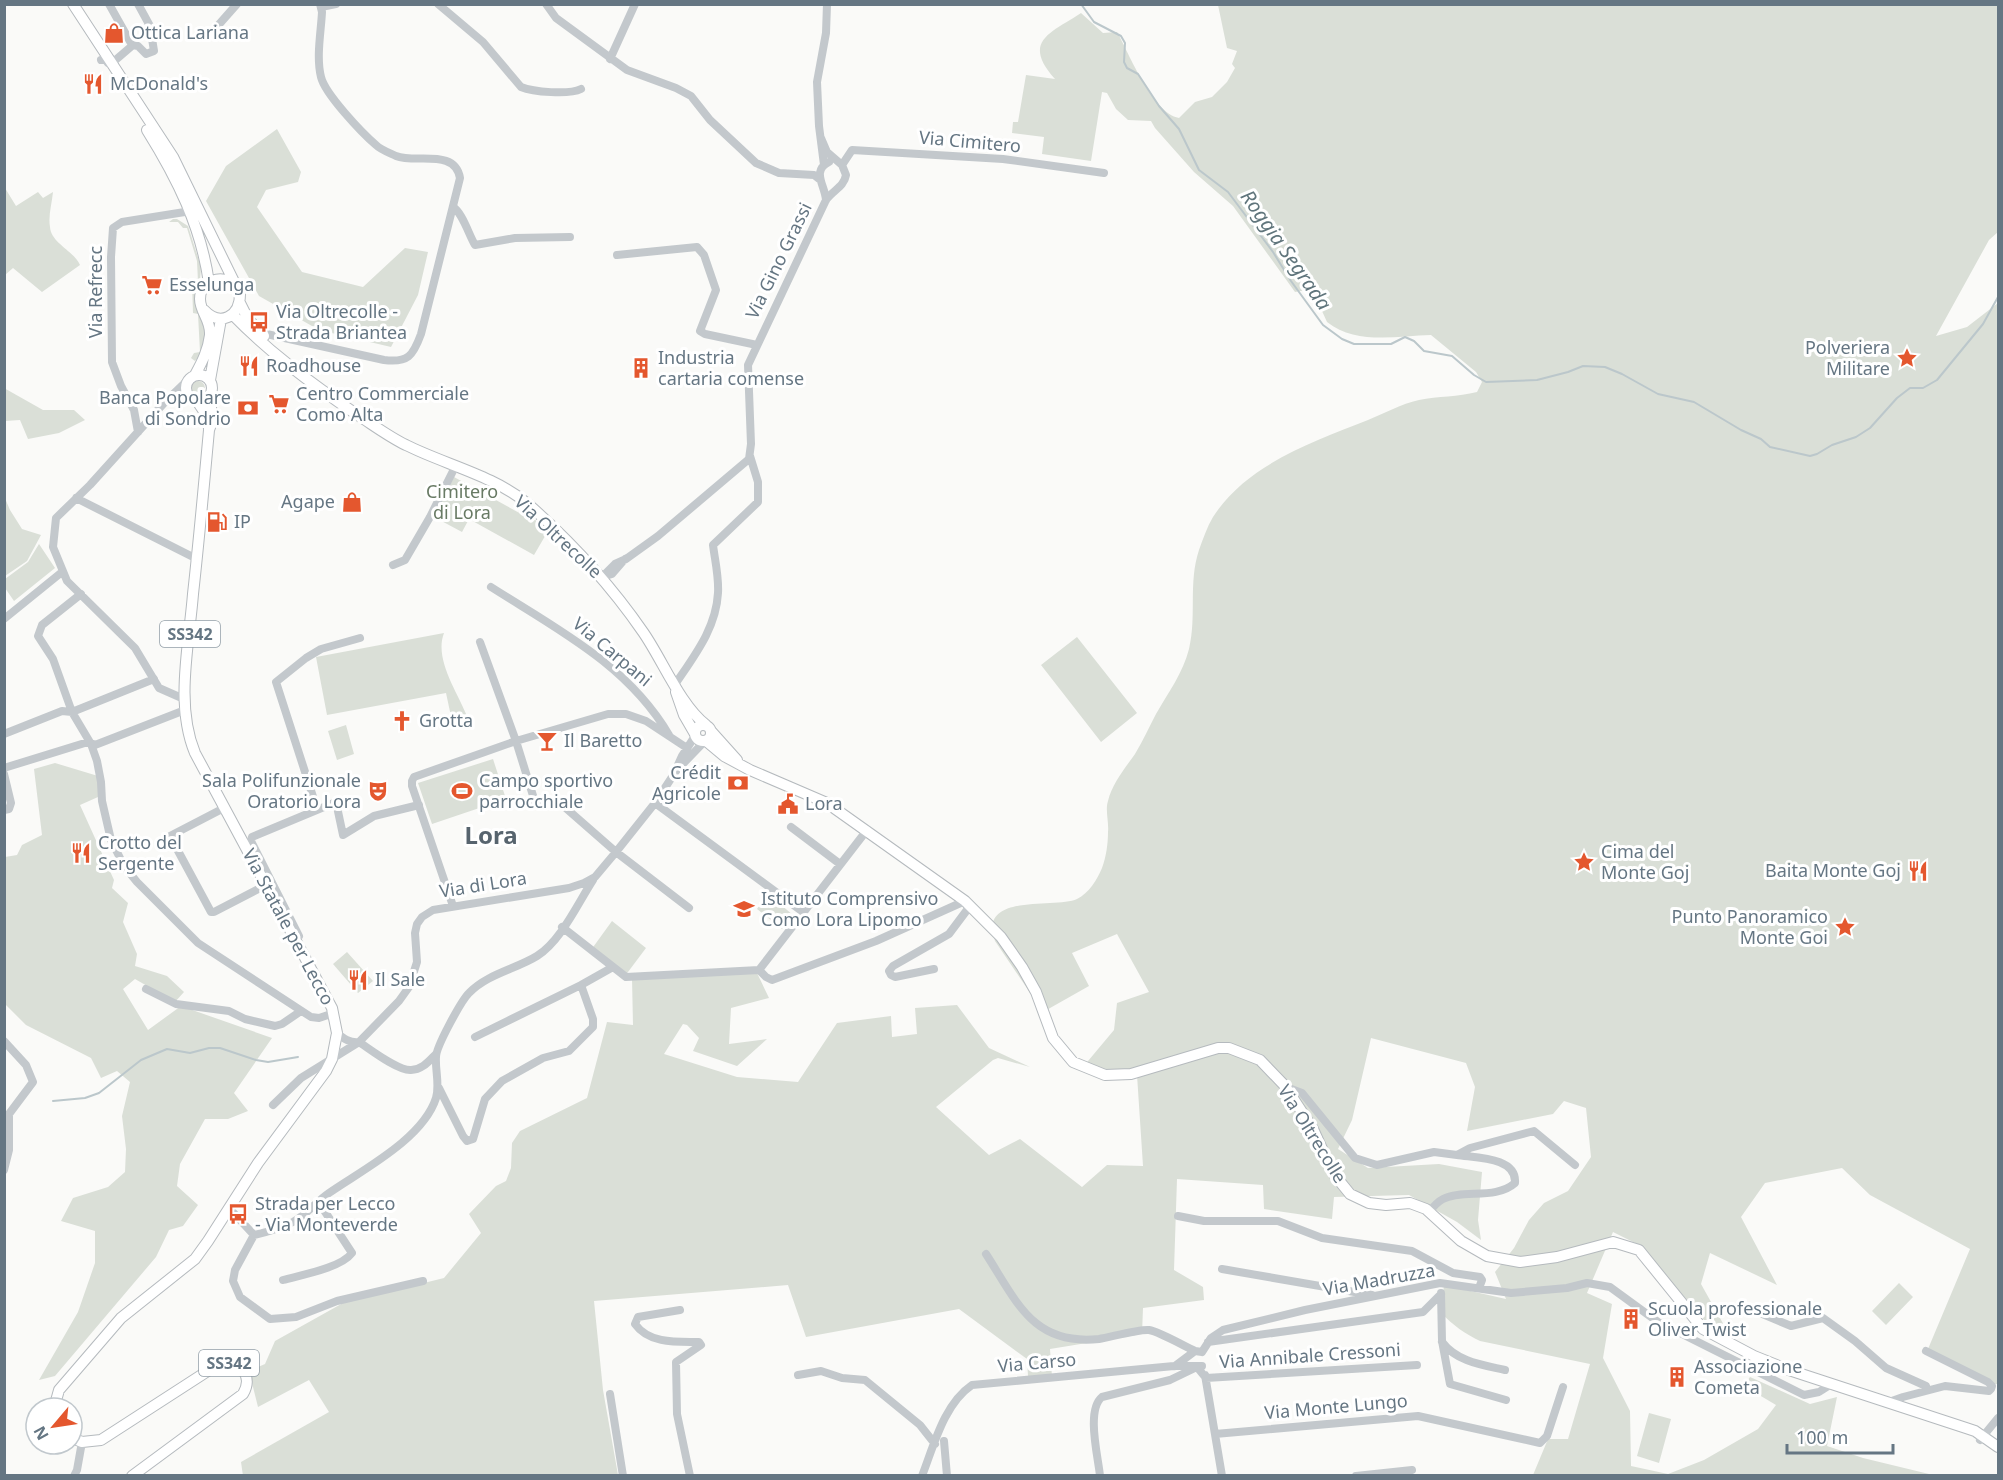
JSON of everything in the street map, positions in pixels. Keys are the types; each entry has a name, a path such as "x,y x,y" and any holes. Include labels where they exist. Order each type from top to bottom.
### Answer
{"main road":[{"path":"69,7 83,20 128,100 166,160 191,211 204,255 209,283"},
{"path":"69,7 141,107 182,173 240,294 240,303 233,315 221,319 209,315 204,310"},
{"path":"221,319 210,380 212,392 203,400 193,400 185,390 206,354 210,335 208,319 200,298 202,292 214,280 225,279 236,287"},
{"name":"Via Oltrecolle","path":"240,303 248,319 262,333 279,357"},
{"name":"Via Oltrecolle","path":"233,315 296,372 403,444 485,478 525,502 602,577 661,659 703,735 741,764 764,777 827,803 967,904 996,932 1022,966 1036,992 1053,1038 1072,1062 1105,1075 1131,1074 1218,1048 1229,1048 1260,1060 1285,1086 1312,1129 1333,1173 1350,1194 1369,1203 1386,1205 1410,1203 1429,1212 1461,1241 1487,1256 1520,1262 1557,1257 1613,1242 1639,1251 1703,1329 1754,1356 1830,1385 1966,1428 1998,1453"},
{"path":"191,378 203,375 210,380"},
{"name":"Via Statale per Lecco","path":"58,1396 60,1390 121,1318 195,1259 272,1144 326,1071 332,1059 336,1033 334,1013 327,996 224,808 188,736 185,704 209,430 213,419 209,396"},
{"name":"Via Statale per Lecco","path":"193,400 204,413 209,430"},
{"name":"SS342","path":"84,1440 101,1440 217,1365 230,1363 241,1367 247,1379 243,1394 132,1476"},
{"name":"Via Oltrecolle","path":"1982,1439 1998,1447"}],"street":[{"path":"109,4 132,45"},
{"path":"104,57 132,45 138,46 146,54 154,51 150,26 138,4"},
{"path":"214,30 237,4"},
{"path":"262,333 384,360 403,360 411,356 421,334 460,178 456,167 450,162 424,158 407,160 380,148 327,91 319,68 320,5 336,4"},
{"path":"438,4 483,42 521,87 528,90 573,93 581,89"},
{"path":"546,4 556,18 627,70 691,96 710,120 762,167 779,173 820,175"},
{"path":"610,59 635,4"},
{"name":"Via Gino Grassi","path":"826,200 820,175 821,138 817,82 826,33 827,4"},
{"path":"128,100 132,100 137,108 141,107"},
{"name":"Via Gino Grassi","path":"821,138 826,152 839,163"},
{"name":"Via Cimitero","path":"839,163 852,150 1003,159 1104,173"},
{"path":"831,161 839,163 846,175 845,181 836,189 827,188 820,175 831,161"},
{"name":"Via Gino Grassi","path":"750,456 747,369 826,200 836,189"},
{"path":"453,207 459,211 475,245 515,238 570,237"},
{"name":"Via Refrecc","path":"138,432 134,410 112,362 113,228 122,222 191,211"},
{"path":"617,255 697,247 704,255 716,290 700,331 757,345"},
{"path":"185,704 159,688 135,648 67,581 53,547 56,518 165,402 191,378"},
{"path":"165,402 193,400"},
{"path":"602,577 612,574 626,559 658,536 746,464 750,456"},
{"path":"674,686 708,634 715,618 718,591 713,545 758,502 758,482 750,456"},
{"path":"393,565 405,560 455,467"},
{"path":"76,498 197,559"},
{"path":"4,619 62,572"},
{"name":"Via Carpani","path":"491,587 564,631 621,676 640,695 670,736"},
{"path":"81,594 42,625 38,636 53,659 72,712 91,744 97,761 102,801 111,840 124,866 198,943 311,1017 319,1018 334,1013"},
{"path":"317,809 276,682 321,649 360,638"},
{"path":"480,642 516,741 534,802 560,803 616,852 689,908"},
{"path":"4,734 62,711 72,712 154,679"},
{"path":"4,768 88,742 95,745 185,704"},
{"path":"453,906 412,786 414,777 516,741 608,714 626,714 646,721 687,748"},
{"name":"Via di Lora","path":"676,771 687,748 703,735"},
{"name":"Via di Lora","path":"273,1105 301,1078 359,1042 399,1001 409,987 417,962 415,933 422,917 433,910 453,906 569,888 595,877 655,802 703,735"},
{"path":"4,774 11,803 9,809 4,810"},
{"path":"300,949 303,945 251,838 336,802 343,836 374,816 419,805"},
{"path":"655,802 803,912"},
{"path":"224,808 170,836 210,912 266,885"},
{"path":"792,827 840,864"},
{"path":"759,970 867,830"},
{"path":"336,1033 354,1043 359,1042 395,1065 410,1071 423,1066 436,1054 468,993 490,979 539,955 555,941 595,877"},
{"path":"759,970 766,978 772,980 967,904"},
{"path":"934,969 895,977 889,971 892,966 949,934 967,904"},
{"path":"562,927 626,976 759,970"},
{"path":"475,1036 613,967"},
{"path":"437,1084 463,1136 467,1141 473,1139 485,1099 502,1081 543,1058 568,1051 593,1027 593,1019 581,985"},
{"path":"146,989 176,1004 229,1011 275,1026 301,1011"},
{"path":"4,1041 26,1065 33,1082 9,1114 9,1150 4,1170"},
{"path":"254,1235 269,1232 296,1220 318,1201 382,1159 409,1136 429,1113 436,1099 436,1054"},
{"path":"1285,1086 1302,1093 1354,1158 1377,1165 1434,1152 1497,1162 1512,1168 1516,1175 1515,1183 1510,1188 1467,1196 1454,1195 1445,1198 1429,1212"},
{"path":"1457,1155 1470,1148 1534,1131 1575,1165"},
{"path":"283,1280 325,1268 351,1255 351,1251 318,1201"},
{"path":"229,1208 254,1235"},
{"path":"1178,1216 1204,1221 1278,1221 1322,1238 1412,1251 1453,1273 1480,1277 1482,1280 1479,1288"},
{"path":"254,1235 235,1270 233,1281 240,1297 270,1319 296,1317 337,1301 423,1281"},
{"path":"986,1254 1020,1306 1033,1322 1049,1333 1080,1341 1149,1330 1197,1360 1206,1378 1222,1476"},
{"path":"1222,1269 1379,1296"},
{"path":"1440,1283 1442,1341 1450,1384 1506,1400"},
{"name":"Via Madruzza","path":"1197,1360 1214,1335 1223,1330 1305,1310 1440,1283 1511,1293 1567,1288 1587,1283 1610,1287 1658,1322 1804,1395 1819,1392 1830,1385"},
{"path":"1208,1342 1423,1312 1441,1294"},
{"path":"1741,1305 1791,1326 1823,1318 1886,1368 1926,1386 1927,1390"},
{"path":"680,1310 638,1317 635,1324 656,1340 699,1342 701,1345 676,1362 677,1414 690,1476"},
{"path":"1442,1341 1446,1347 1466,1361 1505,1370"},
{"path":"1889,1402 1945,1386 1989,1391 1992,1386 1926,1351"},
{"path":"1100,1476 1094,1419 1097,1402 1102,1397 1170,1380 1197,1360"},
{"name":"Via Carso","path":"922,1476 939,1442 948,1413 960,1393 972,1385 1174,1366 1197,1360"},
{"name":"Via Annibale Cressoni","path":"1206,1378 1417,1365"},
{"path":"798,1376 821,1371 842,1378 865,1380 939,1442 947,1476"},
{"name":"Via Monte Lungo","path":"1215,1434 1418,1416 1540,1443 1547,1436 1563,1387"},
{"path":"610,1394 623,1476"},
{"path":"1982,1439 1998,1418"},
{"path":"74,1476 77,1470 77,1456"},
{"path":"1356,1476 1412,1470"}],"green space":[{"path":"1218,5 1998,5 1998,232 1989,240 1936,336 1967,327 1998,303 1998,1384 1989,1384 1928,1349 1970,1249 1870,1195 1842,1168 1765,1183 1741,1217 1777,1285 1710,1253 1701,1284 1725,1327 1712,1329 1639,1245 1613,1232 1587,1293 1612,1304 1603,1358 1630,1411 1631,1466 1668,1474 1704,1460 1758,1429 1776,1405 1744,1386 1750,1377 1810,1404 1837,1397 1827,1446 1929,1475 1533,1475 1548,1439 1568,1439 1590,1364 1480,1341 1459,1329 1441,1313 1444,1285 1506,1299 1495,1272 1514,1248 1529,1220 1544,1203 1568,1191 1591,1157 1586,1108 1564,1101 1553,1114 1467,1131 1475,1087 1466,1063 1371,1038 1352,1120 1338,1149 1368,1168 1439,1164 1482,1172 1478,1220 1481,1240 1457,1222 1409,1195 1334,1197 1332,1219 1264,1209 1263,1185 1177,1179 1174,1270 1203,1287 1204,1300 1143,1308 1142,1334 1050,1349 1052,1377 1028,1376 1027,1359 959,1309 806,1337 788,1285 594,1301 603,1390 618,1475 243,1476 241,1462 329,1412 309,1380 258,1407 249,1371 265,1364 275,1341 343,1303 444,1278 481,1233 469,1214 496,1186 506,1181 511,1168 512,1143 520,1131 587,1098 607,1022 633,1025 632,978 757,973 769,998 731,1008 729,1044 767,1039 737,1066 693,1051 699,1038 687,1025 683,1024 664,1054 737,1077 798,1082 837,1023 891,1016 892,1037 917,1034 915,1008 957,1005 989,1048 1030,1067 998,1058 993,1060 936,1107 989,1155 1020,1139 1082,1187 1107,1165 1143,1166 1137,1075 1083,1067 1114,1030 1117,1003 1149,992 1117,934 1072,953 1089,986 1043,1012 995,941 992,927 996,917 1004,910 1015,906 1077,899 1089,890 1098,877 1106,850 1107,805 1112,788 1138,749 1183,666 1191,637 1194,575 1199,550 1213,517 1227,499 1262,469 1304,446 1399,406 1426,399 1477,392 1482,382 1476,372 1431,335 1377,338 1351,334 1327,322 1312,289 1295,292 1233,206 1194,172 1151,121 1128,120 1116,109 1107,93 1102,92 1091,161 1042,154 1044,137 1012,133 1013,122 1018,122 1026,75 1055,79 1040,55 1040,47 1044,39 1081,13 1103,33 1117,32 1151,94 1169,114 1179,118 1195,102 1212,97 1227,82 1235,68 1232,64 1237,51 1227,48"},
{"path":"277,129 301,172 298,182 266,190 257,207 302,272 363,287 405,248 428,252 418,295 391,347 319,330 259,296 206,201 226,166"},
{"path":"5,188 16,206 38,192 43,198 53,192 49,218 51,233 80,265 42,292 13,268 5,275"},
{"path":"173,219 188,226 201,267 200,281 195,295 204,320 206,336 199,356 195,361 191,358 194,353 200,352 198,314 193,313 192,282 198,282 197,261 187,228 183,228 178,222 169,222"},
{"path":"198,381 203,383 205,388 203,393 198,395 193,393 191,388 193,383"},
{"path":"4,388 43,410 74,410 85,420 59,433 28,439 20,420 5,421"},
{"name":"Cimitero di Lora","path":"454,477 523,515 526,512 548,531 534,555 469,519 462,532 434,517"},
{"path":"4,496 22,529 41,535 27,561 5,576"},
{"path":"39,544 55,568 14,601 5,588 5,579 28,562"},
{"path":"444,633 442,653 444,664 467,716 452,721 446,693 327,715 316,657"},
{"path":"1077,637 1137,713 1101,742 1041,665"},
{"path":"346,725 354,754 337,760 328,731"},
{"name":"Campo sportivo parrocchiale","path":"493,759 506,799 432,824 418,783"},
{"path":"55,763 98,776 98,797 80,805 114,880 112,888 128,903 123,922 137,954 135,966 167,976 184,992 175,1002 135,979 123,989 148,1030 181,1006 272,1038 234,1093 248,1111 228,1119 205,1119 180,1164 177,1186 198,1205 183,1226 169,1230 156,1257 55,1376 39,1380 78,1312 95,1263 95,1231 61,1221 73,1198 108,1187 125,1172 126,1149 122,1116 130,1082 117,1071 101,1078 91,1058 26,1025 5,1004 5,857 17,855 22,845 42,835 34,769"},
{"path":"768,894 793,915 782,929 757,909"},
{"path":"612,921 646,948 625,976 591,950"},
{"path":"347,952 373,981 358,993 333,964"},
{"path":"1899,1283 1913,1297 1886,1325 1872,1311"},
{"path":"1649,1413 1671,1419 1659,1463 1637,1456"}],"waterway":[{"name":"Roggia Segrada","path":"1081,4 1094,22 1121,36 1125,43 1124,62 1127,68 1138,74 1159,106 1179,129 1199,170 1228,192 1323,325 1342,339 1354,344 1391,344 1405,337 1414,341 1424,351 1452,356 1486,382 1537,380 1583,366 1605,367 1658,394 1694,402 1761,439 1770,447 1810,456 1856,437 1870,428 1897,398 1910,388 1923,388 1937,380 1983,324 1998,297"},
{"path":"53,1101 85,1098 99,1093 141,1060 167,1049 190,1053 209,1048 220,1048 268,1062 298,1057"}],"place":[{"name":"Ottica Lariana","path":"114,33"},
{"name":"McDonald's","path":"93,84"},
{"name":"Esselunga","path":"152,285"},
{"name":"Via Oltrecolle - Strada Briantea","path":"259,322"},
{"name":"Polveriera Militare","path":"1907,358"},
{"name":"Roadhouse","path":"249,366"},
{"name":"Industria cartaria comense","path":"641,368"},
{"name":"Centro Commerciale Como Alta","path":"279,404"},
{"name":"Banca Popolare di Sondrio","path":"248,408"},
{"name":"Agape","path":"352,502"},
{"name":"IP","path":"217,522"},
{"name":"Grotta","path":"402,721"},
{"name":"Il Baretto","path":"547,741"},
{"name":"Crédit Agricole","path":"738,783"},
{"name":"Sala Polifunzionale Oratorio Lora","path":"378,791"},
{"name":"Campo sportivo parrocchiale","path":"462,791"},
{"name":"Lora","path":"788,804"},
{"name":"Crotto del Sergente","path":"81,853"},
{"name":"Cima del Monte Goj","path":"1584,862"},
{"name":"Baita Monte Goj","path":"1918,871"},
{"name":"Istituto Comprensivo Como Lora Lipomo","path":"744,909"},
{"name":"Punto Panoramico Monte Goi","path":"1845,927"},
{"name":"Il Sale","path":"358,980"},
{"name":"Strada per Lecco - Via Monteverde","path":"238,1214"},
{"name":"Scuola professionale Oliver Twist","path":"1631,1319"},
{"name":"Associazione Cometa","path":"1677,1377"}],"district":[{"name":"Lora","path":"491,836"}]}
